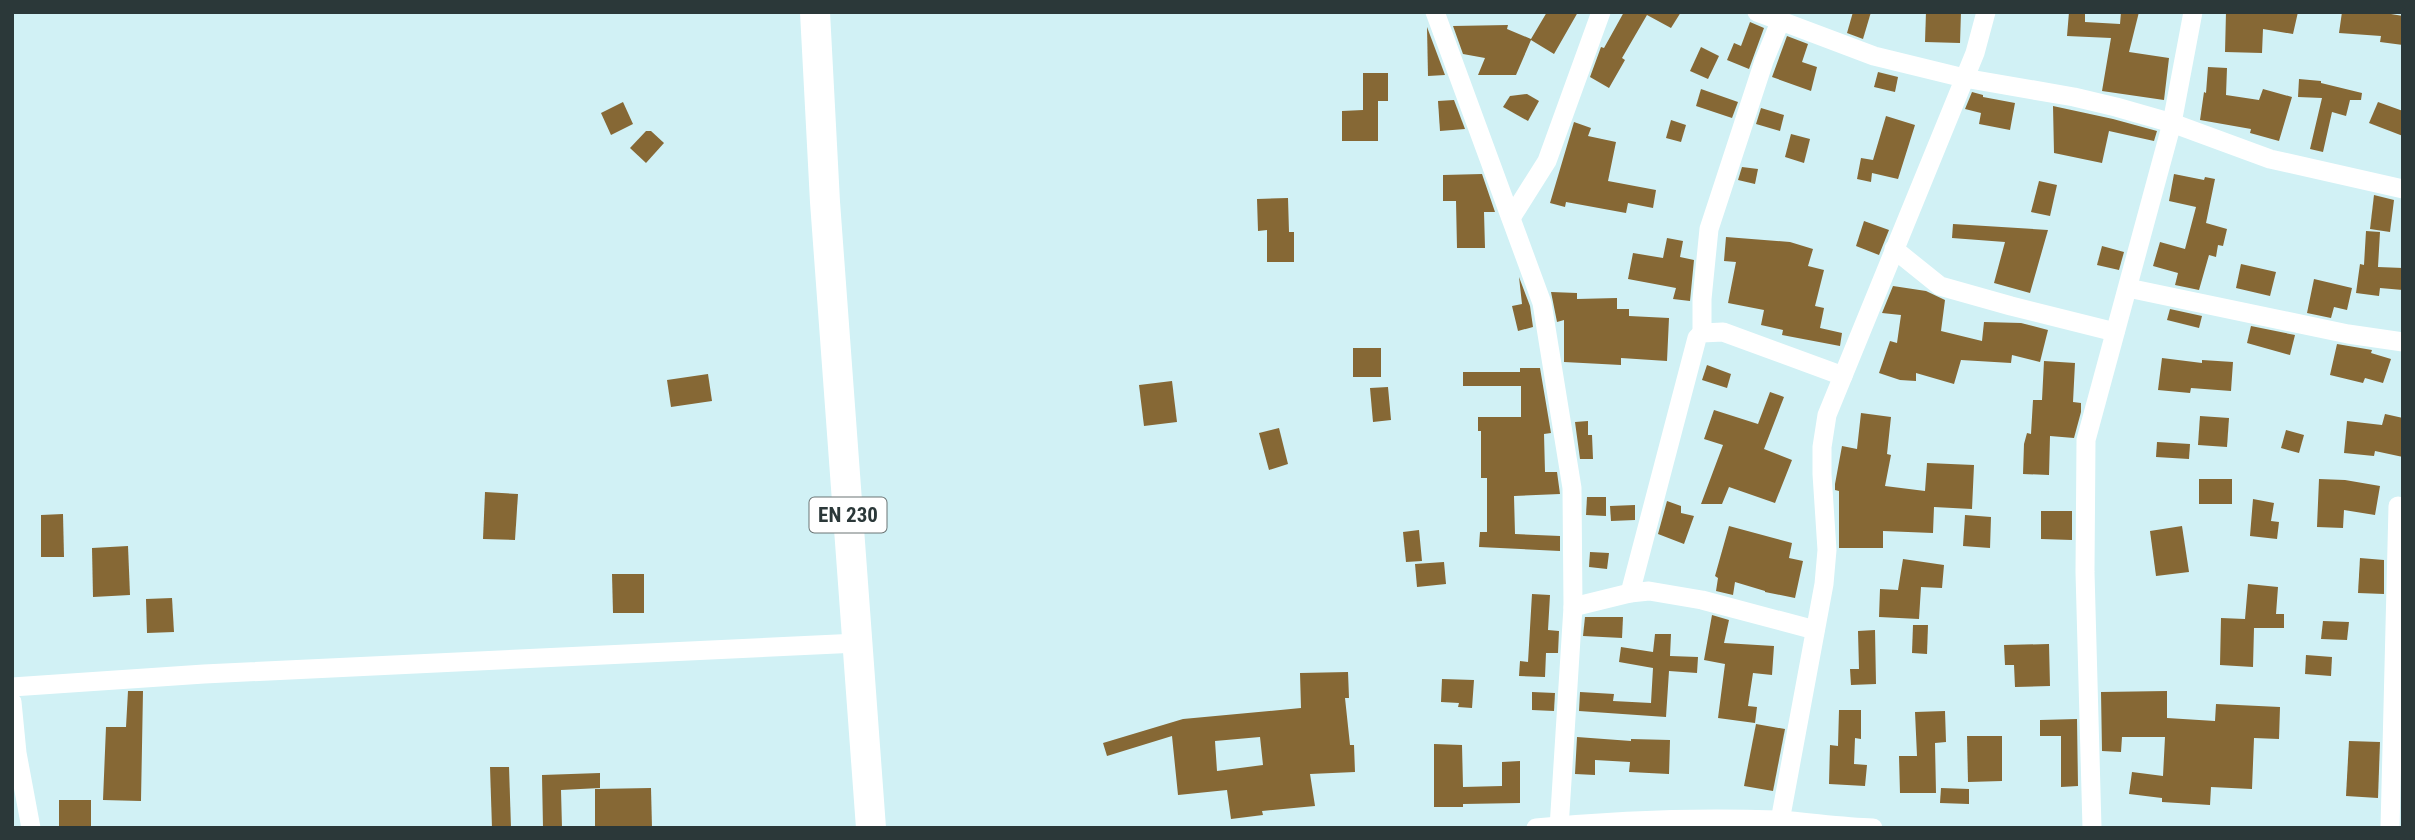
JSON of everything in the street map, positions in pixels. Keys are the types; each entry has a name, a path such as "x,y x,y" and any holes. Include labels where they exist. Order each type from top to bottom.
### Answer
{"main road":[{"name":"EN 230","path":"815,12 825,202 871,828"}],"street":[{"path":"1435,12 1542,303 1572,488 1573,607 1559,827"},
{"path":"1511,218 1547,161 1601,12"},
{"path":"1780,821 1827,550 1822,447 1828,415 1975,53 1986,12"},
{"path":"2092,828 2084,572 2086,440 2172,123 2193,12"},
{"path":"1702,333 1702,299 1709,229 1764,61 1769,16 1874,56 1964,78 2074,97 2172,123 2270,159 2403,189"},
{"path":"1894,249 1940,286 2115,332"},
{"path":"2127,288 2348,334 2403,342"},
{"path":"1630,593 1697,338 1702,333 1723,332 1843,376"},
{"path":"2390,828 2398,506"},
{"path":"1573,607 1649,591 1702,600 1815,630"},
{"path":"12,687 204,674 858,643"},
{"path":"12,702 17,752 31,828"},
{"path":"1536,828 1665,818 1724,824 1780,821 1874,828"}],"building":[{"path":"1547,12 1578,12 1554,54 1531,40 1516,75 1478,75 1485,58 1463,54 1453,26 1508,25 1507,29 1531,39"},
{"path":"1624,12 1681,12 1671,28 1647,15 1622,58 1625,60 1609,88 1590,77 1601,47 1604,48"},
{"path":"1853,12 1871,12 1863,39 1847,33"},
{"path":"1926,12 1961,12 1960,43 1925,42"},
{"path":"2069,12 2085,12 2085,22 2120,24 2121,12 2139,12 2129,52 2169,58 2164,100 2102,91 2111,38 2067,36"},
{"path":"2226,12 2298,12 2293,34 2263,29 2262,53 2225,52"},
{"path":"2342,12 2379,12 2403,16 2403,45 2380,42 2381,36 2339,33"},
{"path":"1750,22 1764,28 1749,69 1727,60 1734,43 1741,46"},
{"path":"1427,27 1445,75 1428,76"},
{"path":"1787,36 1808,44 1802,62 1817,67 1811,91 1772,77"},
{"path":"1701,47 1719,56 1708,79 1690,71"},
{"path":"2208,67 2227,68 2226,95 2259,100 2263,89 2292,97 2279,141 2250,133 2251,129 2200,120"},
{"path":"1878,72 1898,77 1895,92 1874,87"},
{"path":"1363,73 1388,73 1388,101 1378,101 1378,141 1342,141 1342,111 1363,110"},
{"path":"2299,79 2321,81 2362,93 2361,100 2350,100 2346,116 2332,112 2323,152 2310,149 2322,98 2298,97"},
{"path":"1701,89 1738,102 1732,118 1696,106"},
{"path":"1972,92 1983,97 2015,103 2010,130 1979,124 1981,113 1965,109"},
{"path":"1527,94 1539,101 1528,121 1503,107 1510,96"},
{"path":"1454,100 1465,129 1440,131 1438,101"},
{"path":"623,102 633,124 611,135 601,113"},
{"path":"2378,102 2403,111 2403,136 2369,123"},
{"path":"2053,106 2157,131 2154,141 2109,131 2102,163 2054,153"},
{"path":"1761,108 1784,115 1780,131 1756,124"},
{"path":"1886,116 1915,125 1898,179 1872,173 1871,182 1857,179 1861,158 1873,160"},
{"path":"1671,120 1686,125 1681,142 1666,138"},
{"path":"1574,122 1591,128 1588,136 1616,142 1608,181 1656,190 1653,208 1628,203 1626,213 1566,202 1565,207 1550,203"},
{"path":"646,131 651,131 664,143 646,163 630,148"},
{"path":"1791,134 1810,139 1804,163 1785,157"},
{"path":"1742,167 1758,169 1755,184 1738,180"},
{"path":"1482,174 1495,212 1484,212 1485,248 1457,248 1456,201 1443,201 1443,175"},
{"path":"2174,174 2204,180 2205,177 2215,179 2206,223 2227,229 2223,246 2218,245 2216,257 2209,255 2199,290 2175,285 2178,273 2153,266 2160,242 2185,249 2196,207 2169,201"},
{"path":"2039,181 2057,185 2050,216 2031,212"},
{"path":"2374,195 2394,200 2390,232 2370,229"},
{"path":"1288,198 1289,232 1294,232 1294,262 1267,262 1267,230 1258,231 1257,199"},
{"path":"1864,221 1889,230 1879,255 1856,246"},
{"path":"1953,224 2048,230 2030,293 1994,283 2005,242 1952,238"},
{"path":"2366,231 2380,232 2378,267 2403,268 2403,290 2380,288 2379,296 2356,293 2360,264 2364,265"},
{"path":"1726,237 1790,242 1813,249 1808,266 1824,270 1815,306 1824,308 1820,328 1842,333 1840,346 1782,335 1783,330 1761,325 1764,310 1728,303 1736,262 1724,261"},
{"path":"1667,238 1683,241 1680,257 1694,260 1690,301 1673,299 1676,288 1628,279 1633,253 1663,258"},
{"path":"2102,246 2124,252 2119,270 2097,265"},
{"path":"2241,264 2276,272 2270,296 2236,288"},
{"path":"1519,277 1530,306 1533,327 1518,331 1512,306 1522,304"},
{"path":"2314,279 2352,288 2347,310 2334,307 2331,318 2307,313"},
{"path":"1893,286 1926,291 1945,300 1941,331 1982,341 1984,322 2021,323 2048,330 2040,362 2012,355 2011,363 1961,360 1954,384 1916,373 1916,381 1900,380 1879,373 1890,341 1897,343 1901,315 1882,313"},
{"path":"1551,292 1577,293 1577,299 1617,298 1617,309 1629,309 1629,316 1669,318 1667,361 1621,358 1621,365 1564,362 1564,320 1557,322"},
{"path":"2170,309 2202,316 2199,328 2167,320"},
{"path":"2251,326 2295,335 2290,355 2247,343"},
{"path":"2337,344 2372,350 2371,353 2391,359 2383,383 2365,378 2363,383 2330,375"},
{"path":"1353,348 1381,348 1381,377 1353,377"},
{"path":"2162,358 2202,363 2202,360 2233,362 2231,391 2191,388 2190,393 2158,390"},
{"path":"2044,361 2075,363 2073,402 2081,403 2081,412 2074,438 2050,436 2049,475 2023,474 2024,444 2027,433 2031,434 2033,400 2042,400"},
{"path":"1707,365 1731,374 1727,388 1702,380"},
{"path":"1520,368 1540,368 1551,433 1544,434 1545,472 1557,472 1560,494 1514,496 1515,534 1560,536 1560,551 1479,547 1480,532 1487,532 1487,478 1481,478 1481,431 1478,431 1478,417 1521,417 1521,386 1463,386 1463,372 1520,372"},
{"path":"708,374 712,401 671,407 667,380"},
{"path":"1172,381 1177,422 1144,426 1139,385"},
{"path":"1388,387 1391,420 1373,422 1370,388"},
{"path":"1770,392 1784,397 1764,449 1792,460 1775,503 1729,487 1722,504 1701,504 1723,445 1704,439 1714,410 1758,424"},
{"path":"1861,413 1891,417 1887,454 1891,455 1885,486 1925,491 1927,463 1974,465 1972,509 1934,507 1933,533 1883,531 1883,548 1839,548 1839,491 1835,490 1835,484 1842,446 1857,449"},
{"path":"2385,414 2403,418 2403,457 2375,451 2374,456 2344,453 2347,421 2382,425"},
{"path":"2200,416 2229,418 2227,447 2198,445"},
{"path":"1588,421 1588,435 1592,435 1593,459 1580,459 1575,422"},
{"path":"1279,428 1288,464 1269,470 1259,433"},
{"path":"2286,430 2304,435 2299,453 2281,448"},
{"path":"2157,442 2190,444 2189,459 2156,457"},
{"path":"2199,479 2232,479 2232,504 2199,504"},
{"path":"2319,479 2380,486 2375,515 2344,510 2343,528 2317,527"},
{"path":"485,492 518,494 515,540 483,539"},
{"path":"1587,497 1606,497 1606,516 1586,515"},
{"path":"2253,499 2274,503 2271,521 2279,522 2277,539 2250,536"},
{"path":"1667,501 1681,506 1681,513 1694,516 1684,544 1658,534"},
{"path":"1635,505 1635,520 1611,521 1610,506"},
{"path":"2041,511 2072,511 2072,540 2041,539"},
{"path":"63,514 64,557 41,557 41,515"},
{"path":"1965,515 1991,517 1990,548 1963,546"},
{"path":"1729,526 1792,543 1789,558 1803,561 1795,598 1735,582 1733,595 1716,591 1718,578 1715,576"},
{"path":"2182,526 2189,572 2156,576 2150,531"},
{"path":"1419,530 1422,561 1406,562 1403,532"},
{"path":"128,546 130,595 93,597 92,548"},
{"path":"1590,552 1609,553 1607,569 1589,567"},
{"path":"2360,558 2384,560 2384,594 2358,593"},
{"path":"1903,559 1944,565 1942,588 1921,587 1919,619 1879,617 1880,589 1898,590"},
{"path":"1444,562 1446,584 1417,587 1415,564"},
{"path":"612,574 644,574 644,613 613,613"},
{"path":"2248,584 2278,587 2276,614 2284,614 2284,628 2254,628 2253,667 2220,665 2221,618 2245,619"},
{"path":"1532,594 1550,595 1548,630 1559,631 1558,653 1546,653 1545,677 1519,676 1520,661 1528,662"},
{"path":"172,598 174,632 147,633 146,599"},
{"path":"1712,615 1729,620 1724,643 1774,646 1772,675 1753,673 1748,706 1757,707 1755,723 1718,718 1725,664 1704,660"},
{"path":"1585,617 1623,617 1622,638 1583,636"},
{"path":"2323,621 2349,622 2347,640 2321,639"},
{"path":"1913,625 1928,625 1927,654 1912,653"},
{"path":"1875,630 1876,684 1851,685 1850,669 1859,669 1858,631"},
{"path":"1655,634 1671,634 1670,656 1698,657 1697,673 1669,671 1666,717 1579,711 1580,692 1614,694 1613,701 1651,703 1653,668 1619,662 1621,647 1653,652"},
{"path":"2049,644 2050,686 2015,687 2014,665 2005,665 2004,645"},
{"path":"2306,655 2332,657 2331,676 2305,674"},
{"path":"1348,672 1349,698 1345,698 1350,745 1354,745 1355,772 1310,774 1315,806 1262,811 1263,815 1231,819 1227,790 1178,795 1172,736 1107,756 1103,743 1183,719 1301,708 1300,673","holes":["1260,737 1263,765 1217,771 1215,741"]},
{"path":"1442,679 1474,680 1472,708 1458,707 1459,703 1441,702"},
{"path":"128,691 143,691 141,801 103,800 106,727 126,727"},
{"path":"2167,691 2167,718 2215,721 2216,704 2280,707 2279,739 2254,738 2252,789 2211,787 2210,805 2162,802 2162,798 2129,794 2132,772 2163,776 2165,737 2122,737 2121,752 2102,751 2101,692"},
{"path":"1532,692 1555,693 1554,711 1532,710"},
{"path":"1839,710 1861,710 1861,739 1855,738 1854,764 1867,765 1865,786 1829,784 1830,745 1838,746"},
{"path":"1945,711 1946,742 1935,743 1936,793 1900,793 1899,756 1917,756 1915,712"},
{"path":"2077,719 2078,786 2061,787 2061,736 2040,736 2040,720"},
{"path":"1756,724 1785,729 1773,791 1744,786"},
{"path":"1967,736 2002,736 2002,781 1968,782"},
{"path":"1577,737 1631,741 1670,740 1669,774 1629,772 1630,762 1595,760 1595,775 1575,774"},
{"path":"2349,741 2380,742 2378,798 2346,796"},
{"path":"1434,744 1462,745 1463,787 1502,786 1502,762 1520,761 1520,803 1434,807"},
{"path":"490,767 509,767 511,828 492,828"},
{"path":"600,773 600,788 561,790 562,828 543,828 542,775"},
{"path":"651,788 652,828 595,828 595,789"},
{"path":"1941,788 1969,789 1969,804 1940,803"},
{"path":"59,800 91,800 91,828 59,828"}]}
